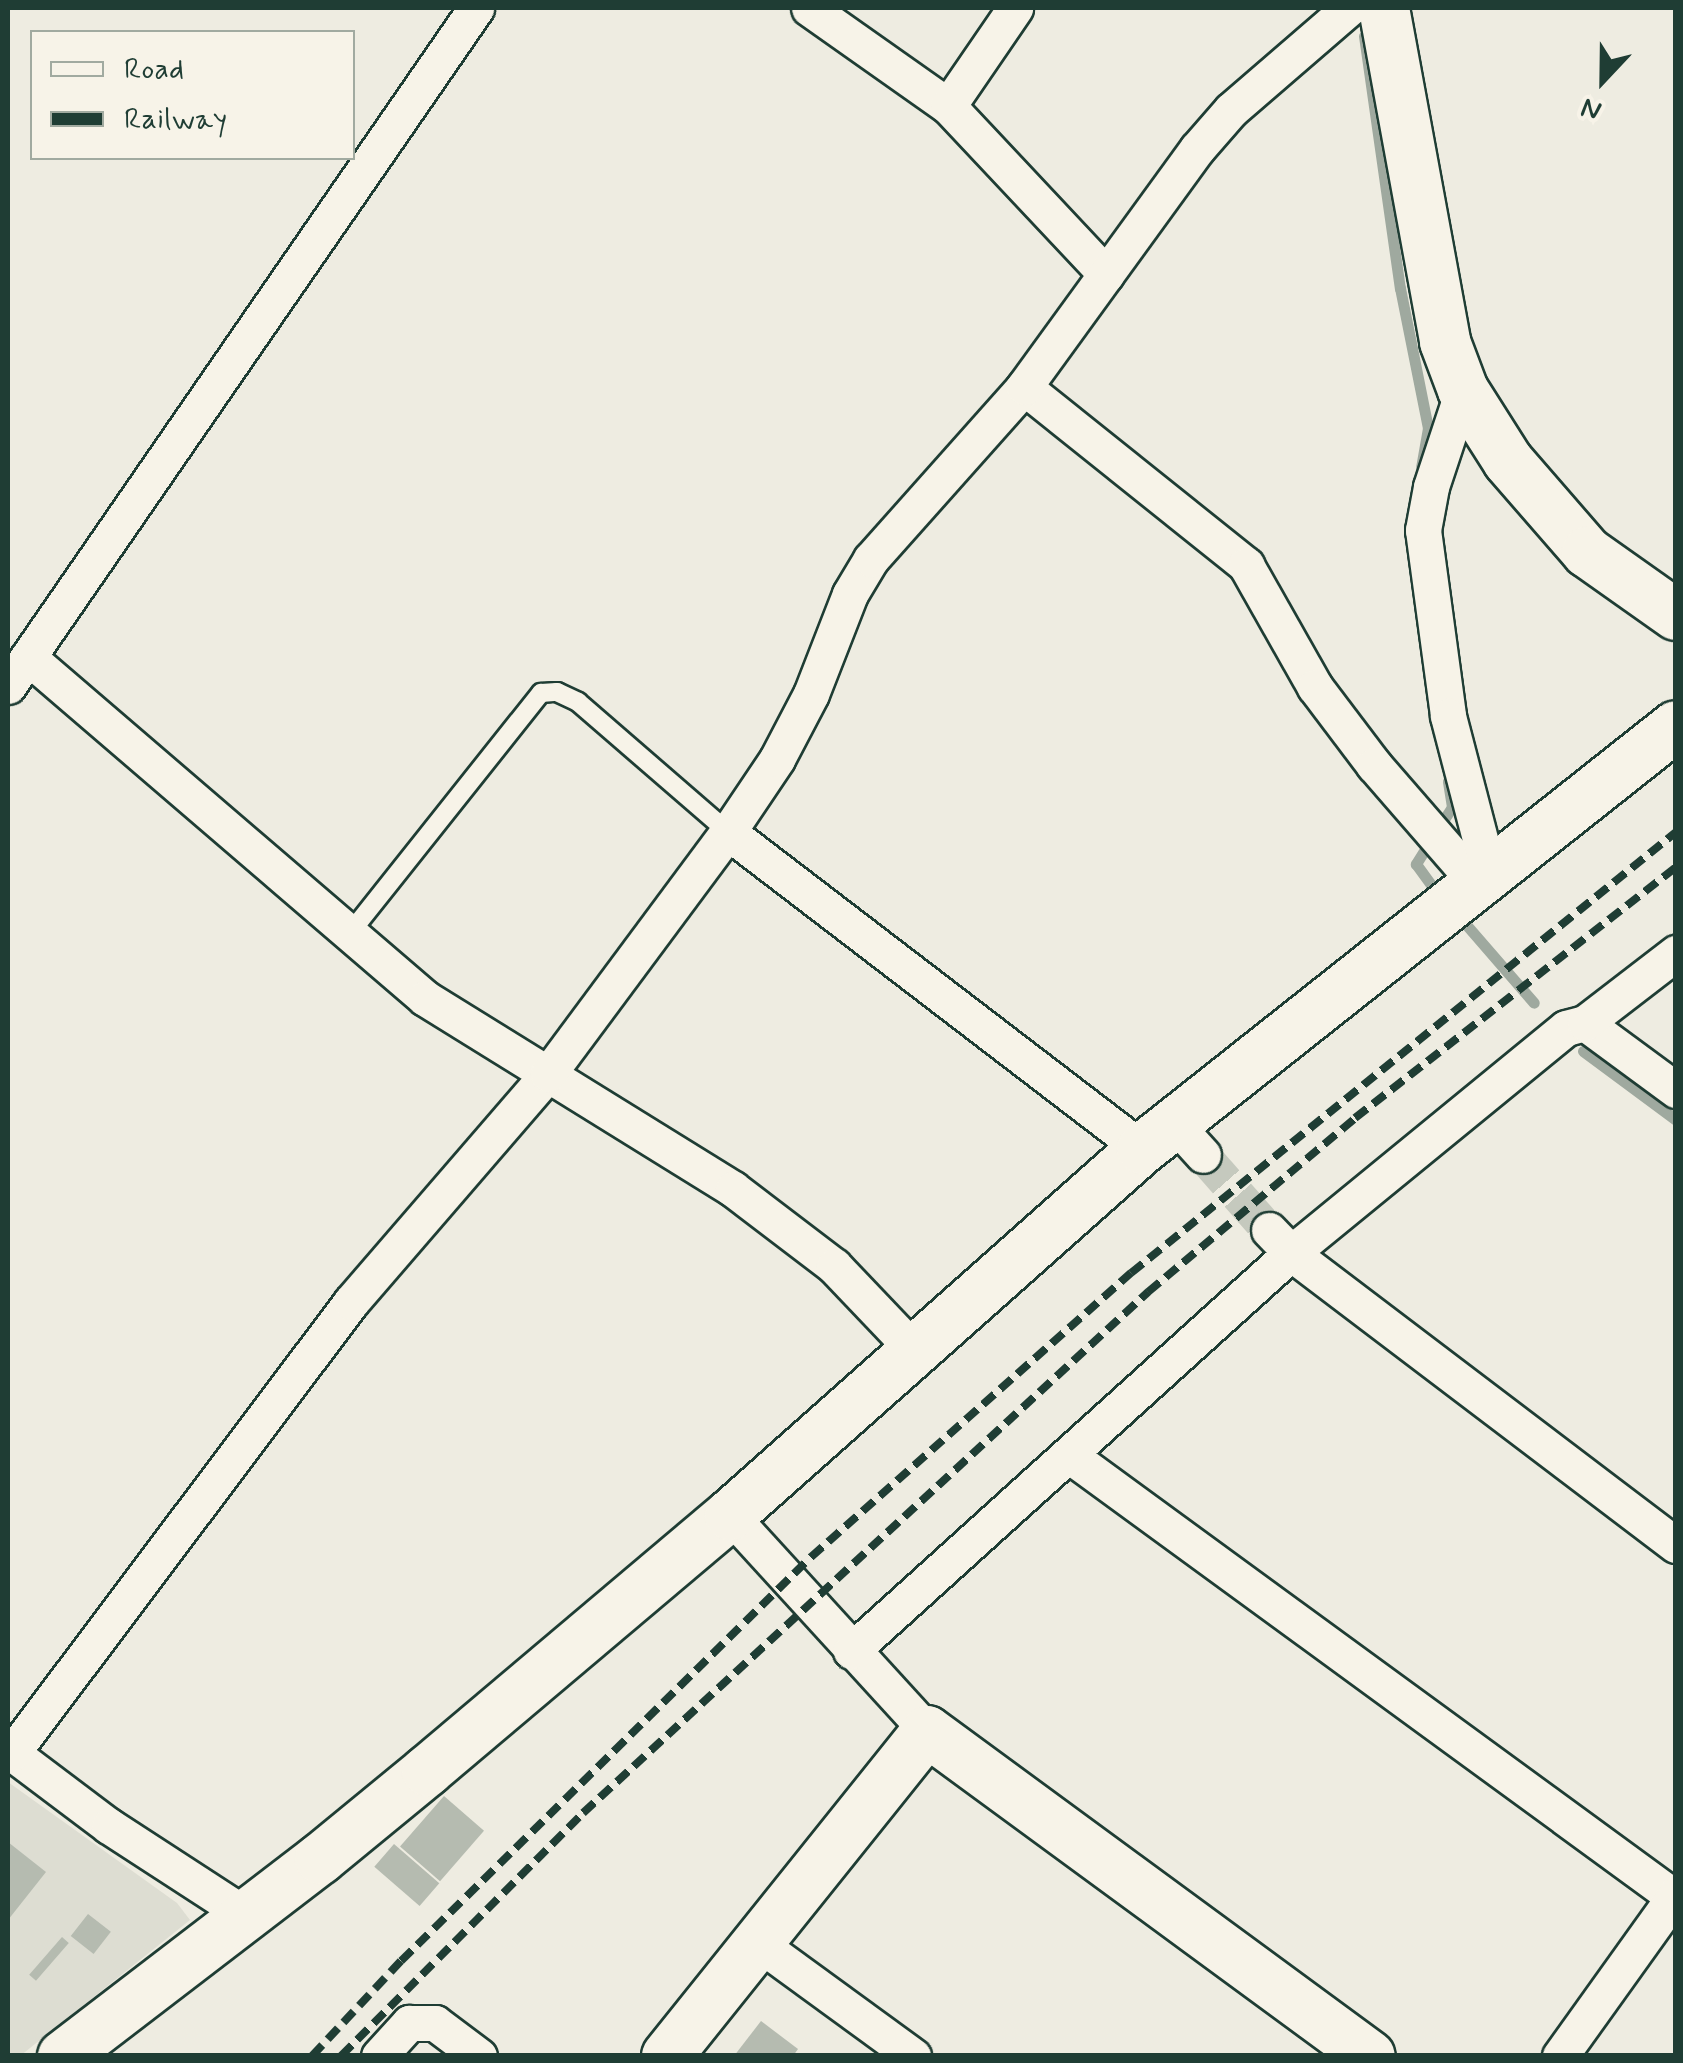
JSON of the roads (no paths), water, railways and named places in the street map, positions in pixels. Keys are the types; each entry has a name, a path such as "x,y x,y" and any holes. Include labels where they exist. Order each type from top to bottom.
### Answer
{"street":[{"path":"8,686 476,8"},
{"path":"809,8 948,106 1106,274"},
{"path":"948,106 1015,8"},
{"path":"246,1915 109,1826 10,1751 351,1302 548,1074 728,832 777,759 810,694 850,594 871,559 1024,387 1231,110 1348,8"},
{"path":"1384,8 1445,342 1463,390 1508,461 1588,552 1676,615"},
{"path":"1024,387 1246,565 1315,688 1374,765 1484,881"},
{"path":"1463,390 1431,487 1423,530 1448,716 1484,881"},
{"path":"28,657 425,998 762,1211 834,1266 916,1352"},
{"path":"63,2056 396,1796 730,1515 916,1352 1676,726"},
{"path":"728,832 1173,1143"},
{"path":"851,1652 1069,1454 1280,1242 1566,1028 1584,1023 1676,953"},
{"path":"1584,1023 1676,1090"},
{"path":"1280,1242 1676,1545"},
{"path":"1069,1454 1675,1896 1560,2056"},
{"path":"730,1515 926,1731 1370,2056"},
{"path":"667,2056 926,1731"},
{"path":"758,1942 913,2056"},
{"path":"379,2056 408,2023 435,2024 479,2056"}],"lane":[{"path":"350,934 541,693 557,692 578,702 728,832"}],"waterway":[{"path":"1364,36 1400,288 1428,428 1421,466"},
{"path":"1439,827 1452,807 1448,781"},
{"path":"1429,843 1416,864 1433,887"},
{"path":"1463,921 1534,1003"},
{"path":"1583,1051 1676,1120"}],"tunnel":[{"path":"1203,1155 1269,1230"}],"railway":[{"path":"312,2056 401,1961 811,1557 1131,1273 1676,832"},
{"path":"341,2056 583,1813 1148,1292 1355,1118 1676,867"}]}
